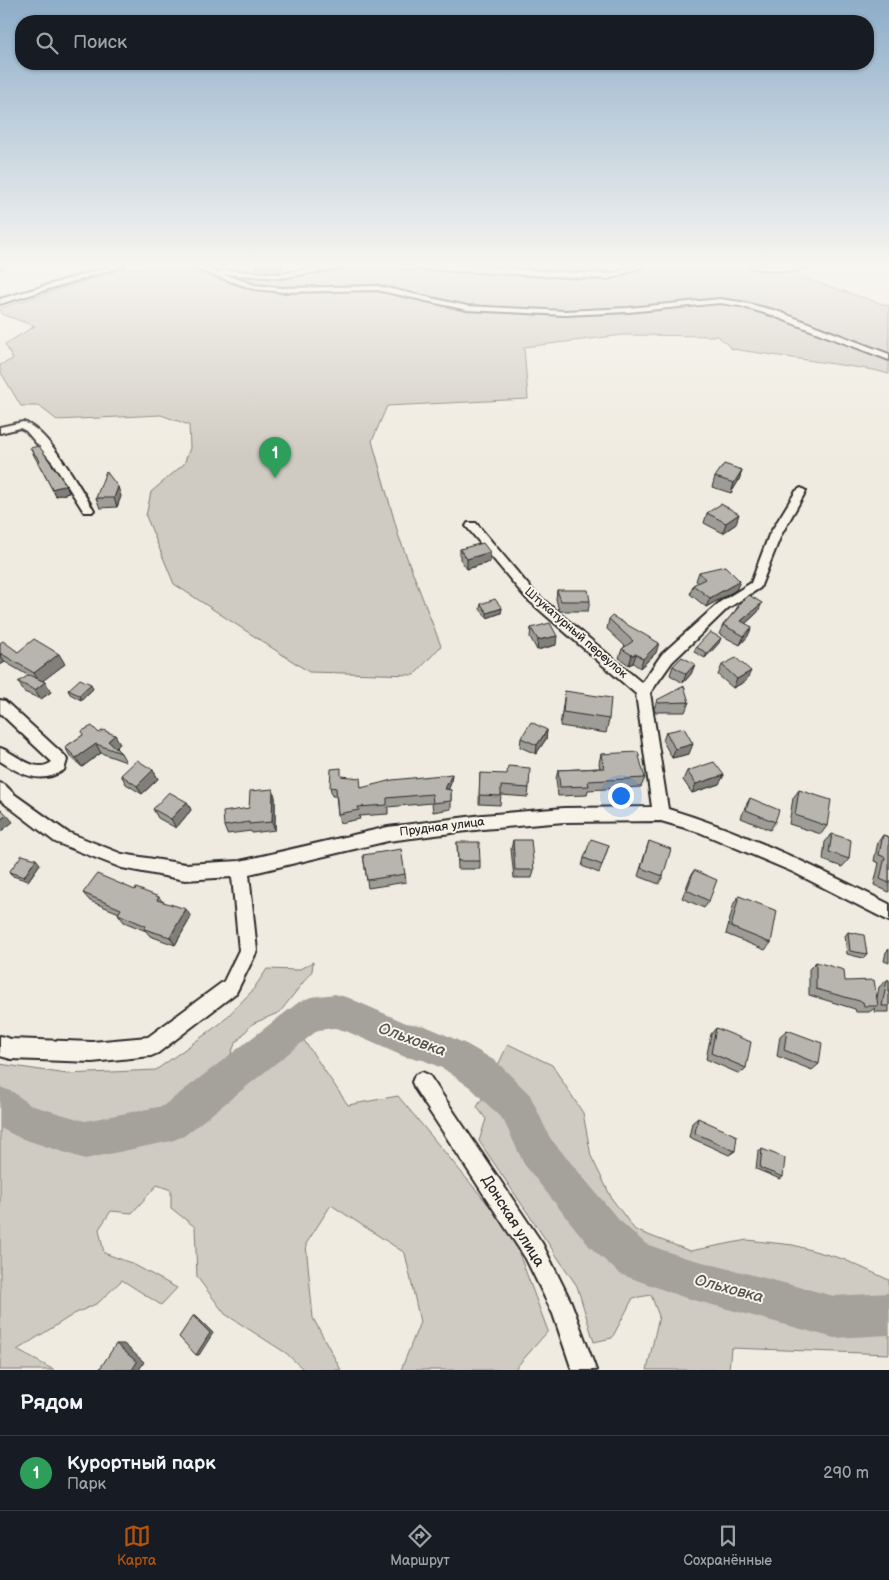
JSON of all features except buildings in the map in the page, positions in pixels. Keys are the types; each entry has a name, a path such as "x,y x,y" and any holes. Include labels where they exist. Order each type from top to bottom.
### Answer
{"street":[{"path":"818,330 889,357"},
{"path":"0,430 24,425 31,429 43,442 88,510"},
{"path":"661,814 643,692 667,658 724,605 756,585 775,535 801,491"},
{"name":"Штукатурный переулок","path":"472,526 530,596 643,692"},
{"path":"0,705 60,760 59,766 51,772 42,774 29,771 0,754"},
{"name":"Прудная улица","path":"0,790 9,799 61,837 122,861 185,872 240,869 316,849 398,832 564,815 661,814 702,826 799,868 889,913"},
{"path":"0,1046 92,1052 151,1046 186,1022 230,987 248,951 240,869"},
{"name":"Донская улица","path":"422,1082 534,1251 563,1310 584,1370"}],"shaded area":[{"path":"28,330 889,330 889,374 874,370 732,349 718,336 623,335 524,347 528,399 387,406 372,441 399,537 441,646 414,675 309,672 174,584 146,516 151,492 184,464 190,448 189,425 161,415 57,420 39,406 21,406 0,371 0,365 13,359 5,344"},
{"path":"313,962 312,971 280,1012 252,1024 235,1044 228,1061 231,1087 255,1072 301,1036 348,1105 398,1096 511,1232 548,1331 514,1370 401,1370 420,1322 405,1253 331,1205 306,1244 313,1318 341,1370 304,1370 286,1353 225,1314 197,1277 195,1227 171,1208 171,1190 157,1185 132,1213 111,1211 99,1229 104,1253 131,1263 177,1288 161,1305 122,1280 98,1303 74,1314 17,1350 54,1370 0,1370 0,1064 67,1074 156,1070 221,1023 252,991 267,969 298,970"},
{"path":"508,1044 552,1065 583,1113 591,1156 612,1199 635,1230 690,1251 747,1240 793,1245 843,1259 887,1279 889,1280 889,1354 731,1348 729,1370 647,1370 659,1316 651,1295 633,1298 612,1338 594,1342 577,1286 479,1141 486,1119 477,1107"}],"waterway":[{"name":"Ольховка","path":"0,1105 20,1120 85,1140 171,1123 311,1014 335,1011 349,1015 405,1040 425,1043 456,1057 484,1075 517,1108 537,1151 604,1233 634,1260 683,1277 834,1317 889,1314"}],"place":[{"name":"Курортный парк","path":"275,478"}]}
